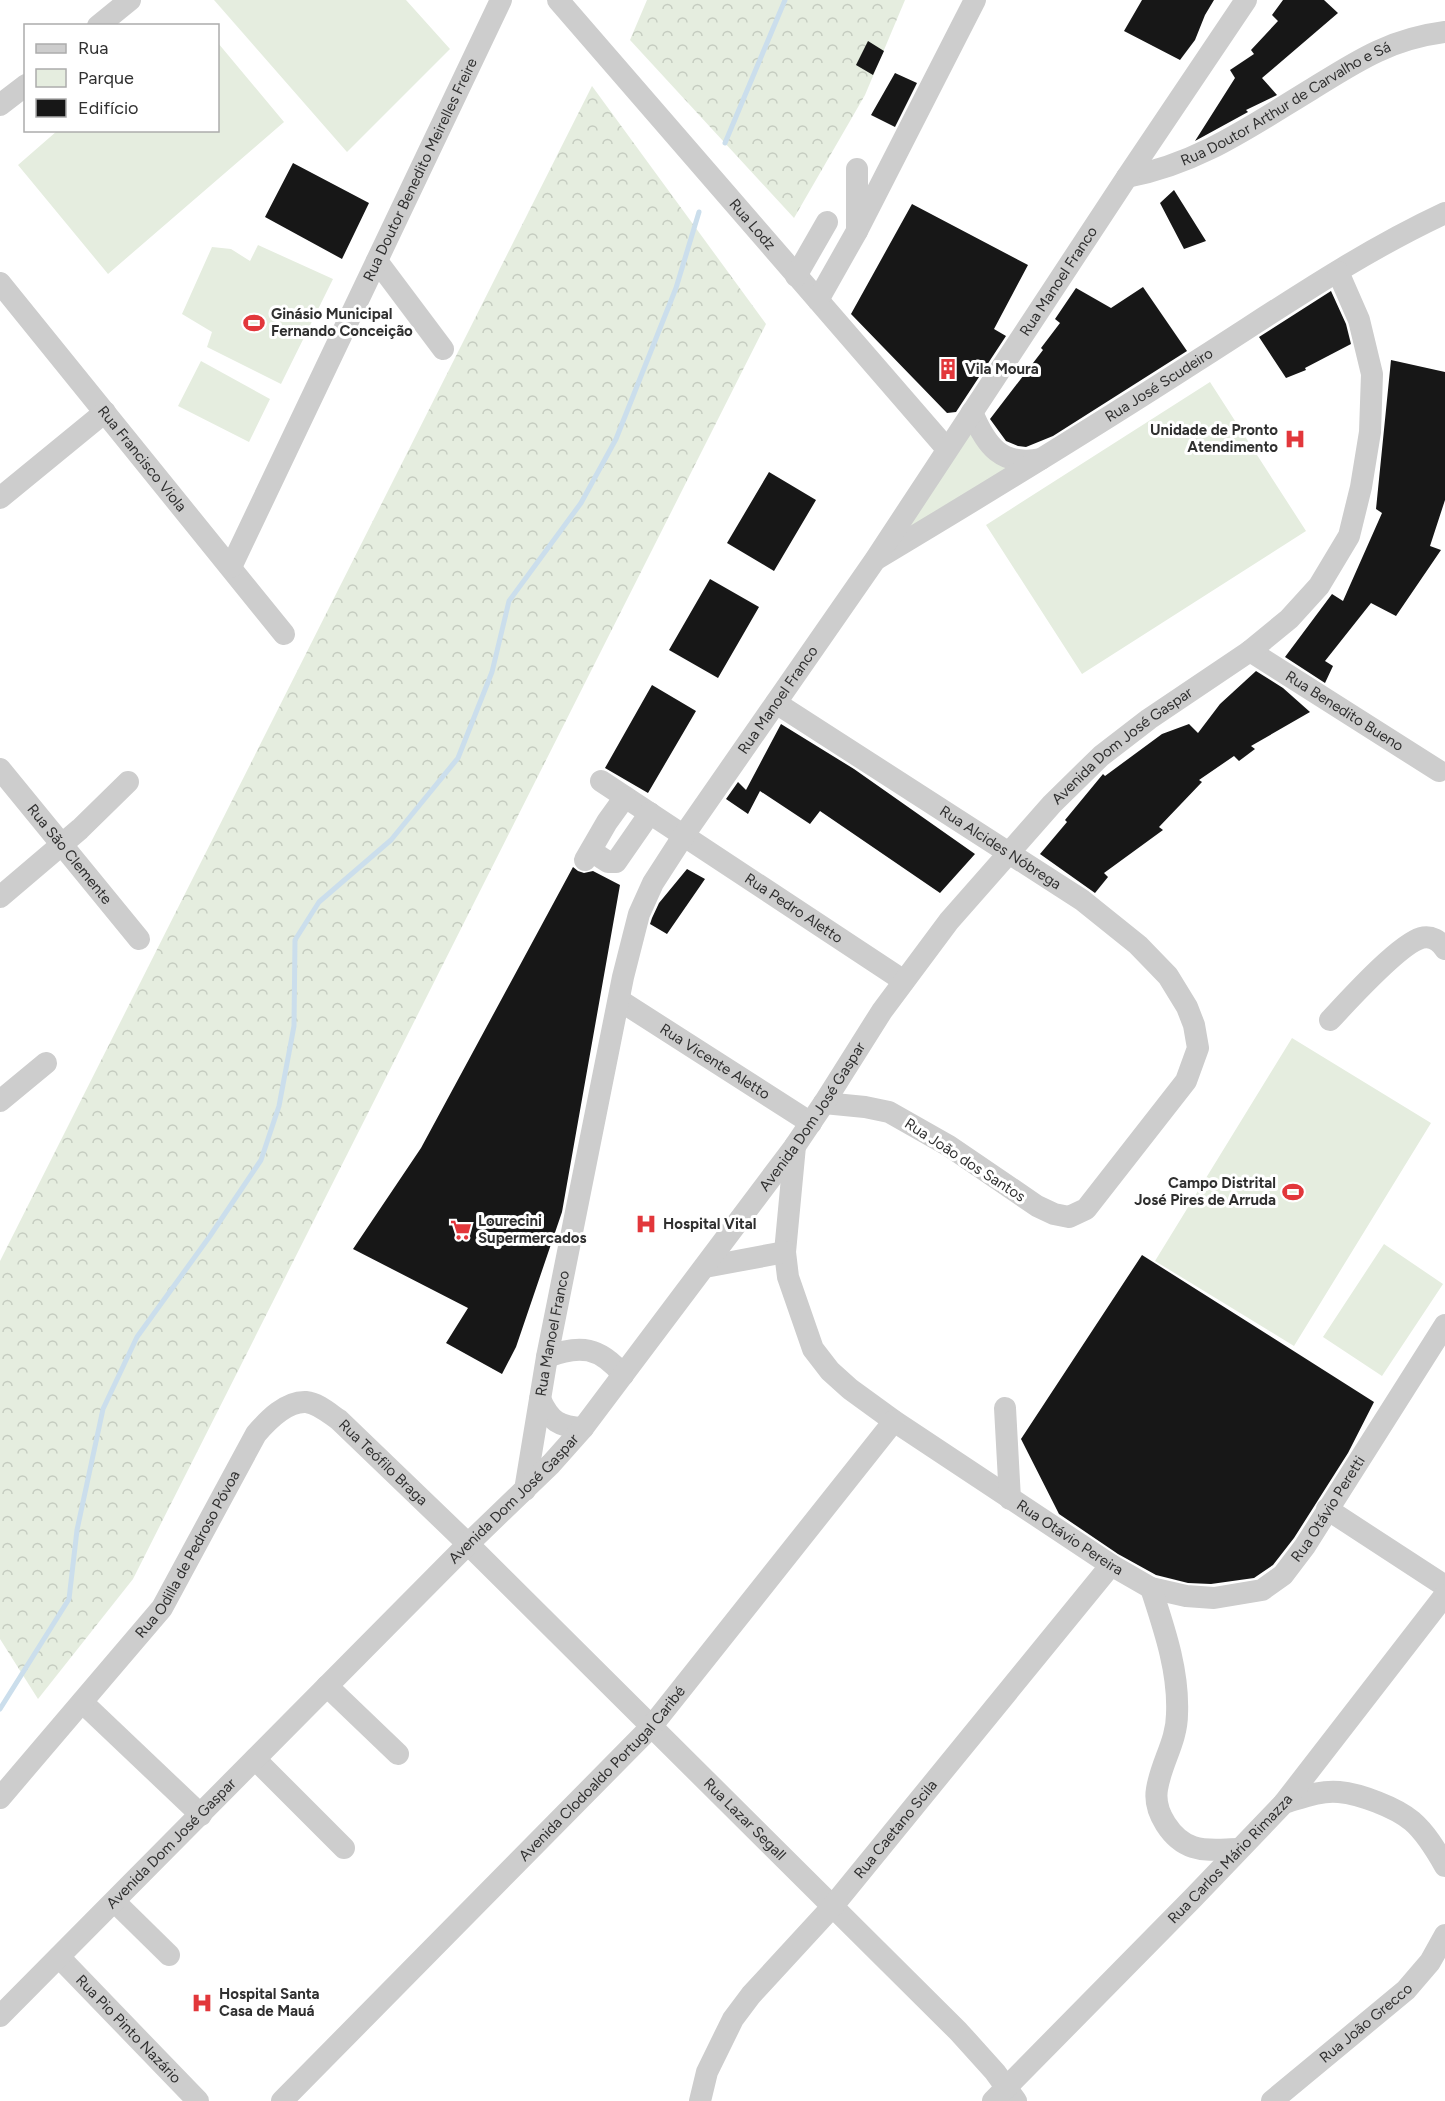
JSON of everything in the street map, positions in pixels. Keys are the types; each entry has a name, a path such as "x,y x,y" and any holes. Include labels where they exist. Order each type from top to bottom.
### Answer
{"street":[{"path":"100,24 130,0"},
{"name":"Rua Doutor Benedito Meirelles Freire","path":"231,567 501,0"},
{"name":"Rua Lodz","path":"558,0 947,449"},
{"path":"818,300 857,231 975,0"},
{"name":"Rua Manoel Franco","path":"525,1490 547,1357 623,977 639,914 653,883 874,560 1245,0"},
{"name":"Rua Doutor Arthur de Carvalho e Sá","path":"1126,177 1155,172 1199,156 1362,58 1419,35 1445,32"},
{"path":"0,105 24,87"},
{"path":"857,169 857,231"},
{"name":"Rua José Scudeiro","path":"874,560 1046,458 1338,272 1405,233 1445,213"},
{"path":"796,276 827,222"},
{"path":"377,261 443,349"},
{"name":"Avenida Dom José Gaspar","path":"0,2016 468,1544 551,1464 583,1428 795,1146 882,1011 949,921 1052,804 1101,756 1149,719 1250,651 1289,619 1319,586 1348,536 1361,487 1370,432 1372,374 1359,320 1338,272"},
{"name":"Rua Francisco Viola","path":"0,284 284,634"},
{"path":"0,498 105,412"},
{"path":"972,412 978,428 997,452 1010,459 1025,462 1046,458"},
{"name":"Rua Benedito Bueno","path":"1250,651 1439,771"},
{"name":"Rua Alcides Nóbrega","path":"776,703 1082,900 1138,945 1168,976 1187,1007 1194,1025 1198,1048 1186,1081 1086,1209 1069,1217"},
{"name":"Rua São Clemente","path":"0,769 139,939"},
{"name":"Rua Pedro Aletto","path":"601,781 904,981"},
{"path":"0,897 62,846 128,782"},
{"path":"625,796 588,855 608,862 616,862 650,813"},
{"path":"1330,1020 1408,945 1423,937 1434,938 1445,949"},
{"name":"Rua Vicente Aletto","path":"619,1000 811,1123"},
{"path":"0,1101 46,1063"},
{"name":"Rua João dos Santos","path":"824,1103 889,1112 949,1146 1037,1206 1054,1214 1069,1217"},
{"name":"Rua Otávio Pereira","path":"795,1146 784,1251 788,1277 813,1349 830,1371 850,1389 894,1421 1111,1565 1151,1588"},
{"path":"705,1267 784,1251"},
{"name":"Rua Otávio Peretti","path":"1151,1588 1186,1596 1214,1598 1262,1590 1283,1575 1305,1546 1445,1325"},
{"path":"547,1357 568,1349 587,1351 607,1358 624,1375"},
{"path":"540,1399 546,1412 556,1421 572,1428 583,1428"},
{"name":"Rua Teófilo Braga","path":"288,1407 307,1402 322,1408 339,1420 468,1544"},
{"name":"Rua Odilla de Pedroso Póvoa","path":"0,1798 162,1608 256,1434 270,1417 288,1407"},
{"path":"1005,1408 1010,1499"},
{"name":"Avenida Clodoaldo Portugal Caribé","path":"282,2101 651,1727 894,1421"},
{"path":"1327,1509 1445,1586"},
{"name":"Rua Lazar Segall","path":"468,1544 958,2031 995,2072 1005,2097"},
{"name":"Rua Caetano Scila","path":"700,2101 707,2072 733,2019 751,1995 832,1907 1111,1565"},
{"path":"1151,1588 1164,1628 1176,1684 1178,1715 1173,1744 1156,1790 1158,1808 1164,1823 1176,1837 1192,1847 1207,1850 1239,1849"},
{"name":"Rua Carlos Mário Rimazza","path":"1005,2097 1284,1803 1445,1595"},
{"path":"327,1686 398,1754"},
{"path":"82,1702 201,1815"},
{"path":"255,1759 344,1848"},
{"path":"1284,1803 1312,1794 1338,1791 1389,1807 1412,1821 1433,1844 1445,1866"},
{"path":"115,1902 169,1955"},
{"name":"Rua João Grecco","path":"1272,2101 1406,1990 1430,1962 1445,1935"},
{"name":"Rua Pio Pinto Nazário","path":"59,1957 198,2101"}],"green space":[{"path":"214,0 406,0 450,49 347,152"},
{"path":"647,0 905,0 865,95 794,218 630,40"},
{"path":"219,44 284,122 108,274 18,165 56,132 219,132"},
{"path":"592,86 766,324 133,1579 38,1699 0,1639 0,1261"},
{"name":"Ginásio Municipal Fernando Conceição","path":"258,245 333,279 281,384 207,347 212,332 182,314 212,247 231,249 250,261"},
{"path":"201,361 270,399 249,442 178,406"},
{"path":"1210,382 1306,531 1082,674 986,525"},
{"path":"968,429 1012,469 905,532"},
{"name":"Campo Distrital José Pires de Arruda","path":"1292,1038 1431,1123 1294,1346 1155,1261"},
{"path":"1384,1244 1443,1284 1382,1376 1323,1337"}],"building":[{"path":"1142,0 1214,0 1195,40 1180,60 1124,31"},
{"path":"1283,0 1324,0 1338,13 1262,78 1277,95 1246,110 1248,112 1195,141 1235,78 1230,70 1254,54 1251,50 1278,21 1272,15"},
{"path":"868,41 884,51 873,75 856,65"},
{"path":"895,73 917,83 895,127 871,115"},
{"path":"293,163 369,203 342,259 265,217"},
{"path":"1174,190 1206,241 1184,249 1160,203"},
{"path":"912,204 1028,265 994,329 1006,336 956,412 947,413 851,314"},
{"path":"1143,287 1187,351 1053,436 1026,447 1006,441 990,419 1043,350 1041,348 1060,323 1055,319 1076,288 1111,308"},
{"path":"1331,291 1346,324 1351,344 1305,368 1306,370 1286,378 1259,337"},
{"path":"1391,360 1445,372 1445,500 1430,546 1441,550 1396,616 1371,603 1325,661 1333,666 1325,683 1285,657 1332,594 1343,601 1382,513 1376,509"},
{"path":"769,472 816,500 774,571 727,543"},
{"path":"710,579 759,607 718,678 669,650"},
{"path":"1256,671 1283,688 1310,712 1251,746 1255,749 1239,761 1234,756 1199,780 1202,782 1159,827 1163,830 1104,873 1108,877 1095,893 1040,854 1103,774 1105,776 1162,734 1189,724 1198,733 1220,704"},
{"path":"652,685 696,711 648,793 605,768"},
{"path":"781,724 854,769 975,854 940,893 820,811 810,824 760,791 748,814 726,799 738,782 746,790"},
{"path":"573,867 584,873 593,871 620,885 562,1212 516,1347 502,1374 446,1343 468,1308 353,1249 421,1148"},
{"path":"687,869 705,879 667,934 650,924 659,903"},
{"path":"1142,1255 1374,1402 1348,1453 1294,1538 1273,1565 1254,1578 1211,1584 1188,1583 1156,1575 1118,1554 1059,1514 1021,1439"}],"waterway":[{"path":"725,143 785,0"},
{"path":"0,1709 69,1599 77,1530 103,1409 137,1337 210,1236 261,1160 279,1106 294,1026 295,940 319,902 391,840 458,758 492,672 509,601 581,503 616,439 676,288 699,212"}],"place":[{"name":"Ginásio Municipal Fernando Conceição","path":"254,323"},
{"name":"Vila Moura","path":"948,369"},
{"name":"Unidade de Pronto Atendimento","path":"1295,439"},
{"name":"Campo Distrital José Pires de Arruda","path":"1293,1192"},
{"name":"Hospital Vital","path":"646,1224"},
{"name":"Lourecini Supermercados","path":"461,1230"},
{"name":"Hospital Santa Casa de Mauá","path":"202,2003"}]}
